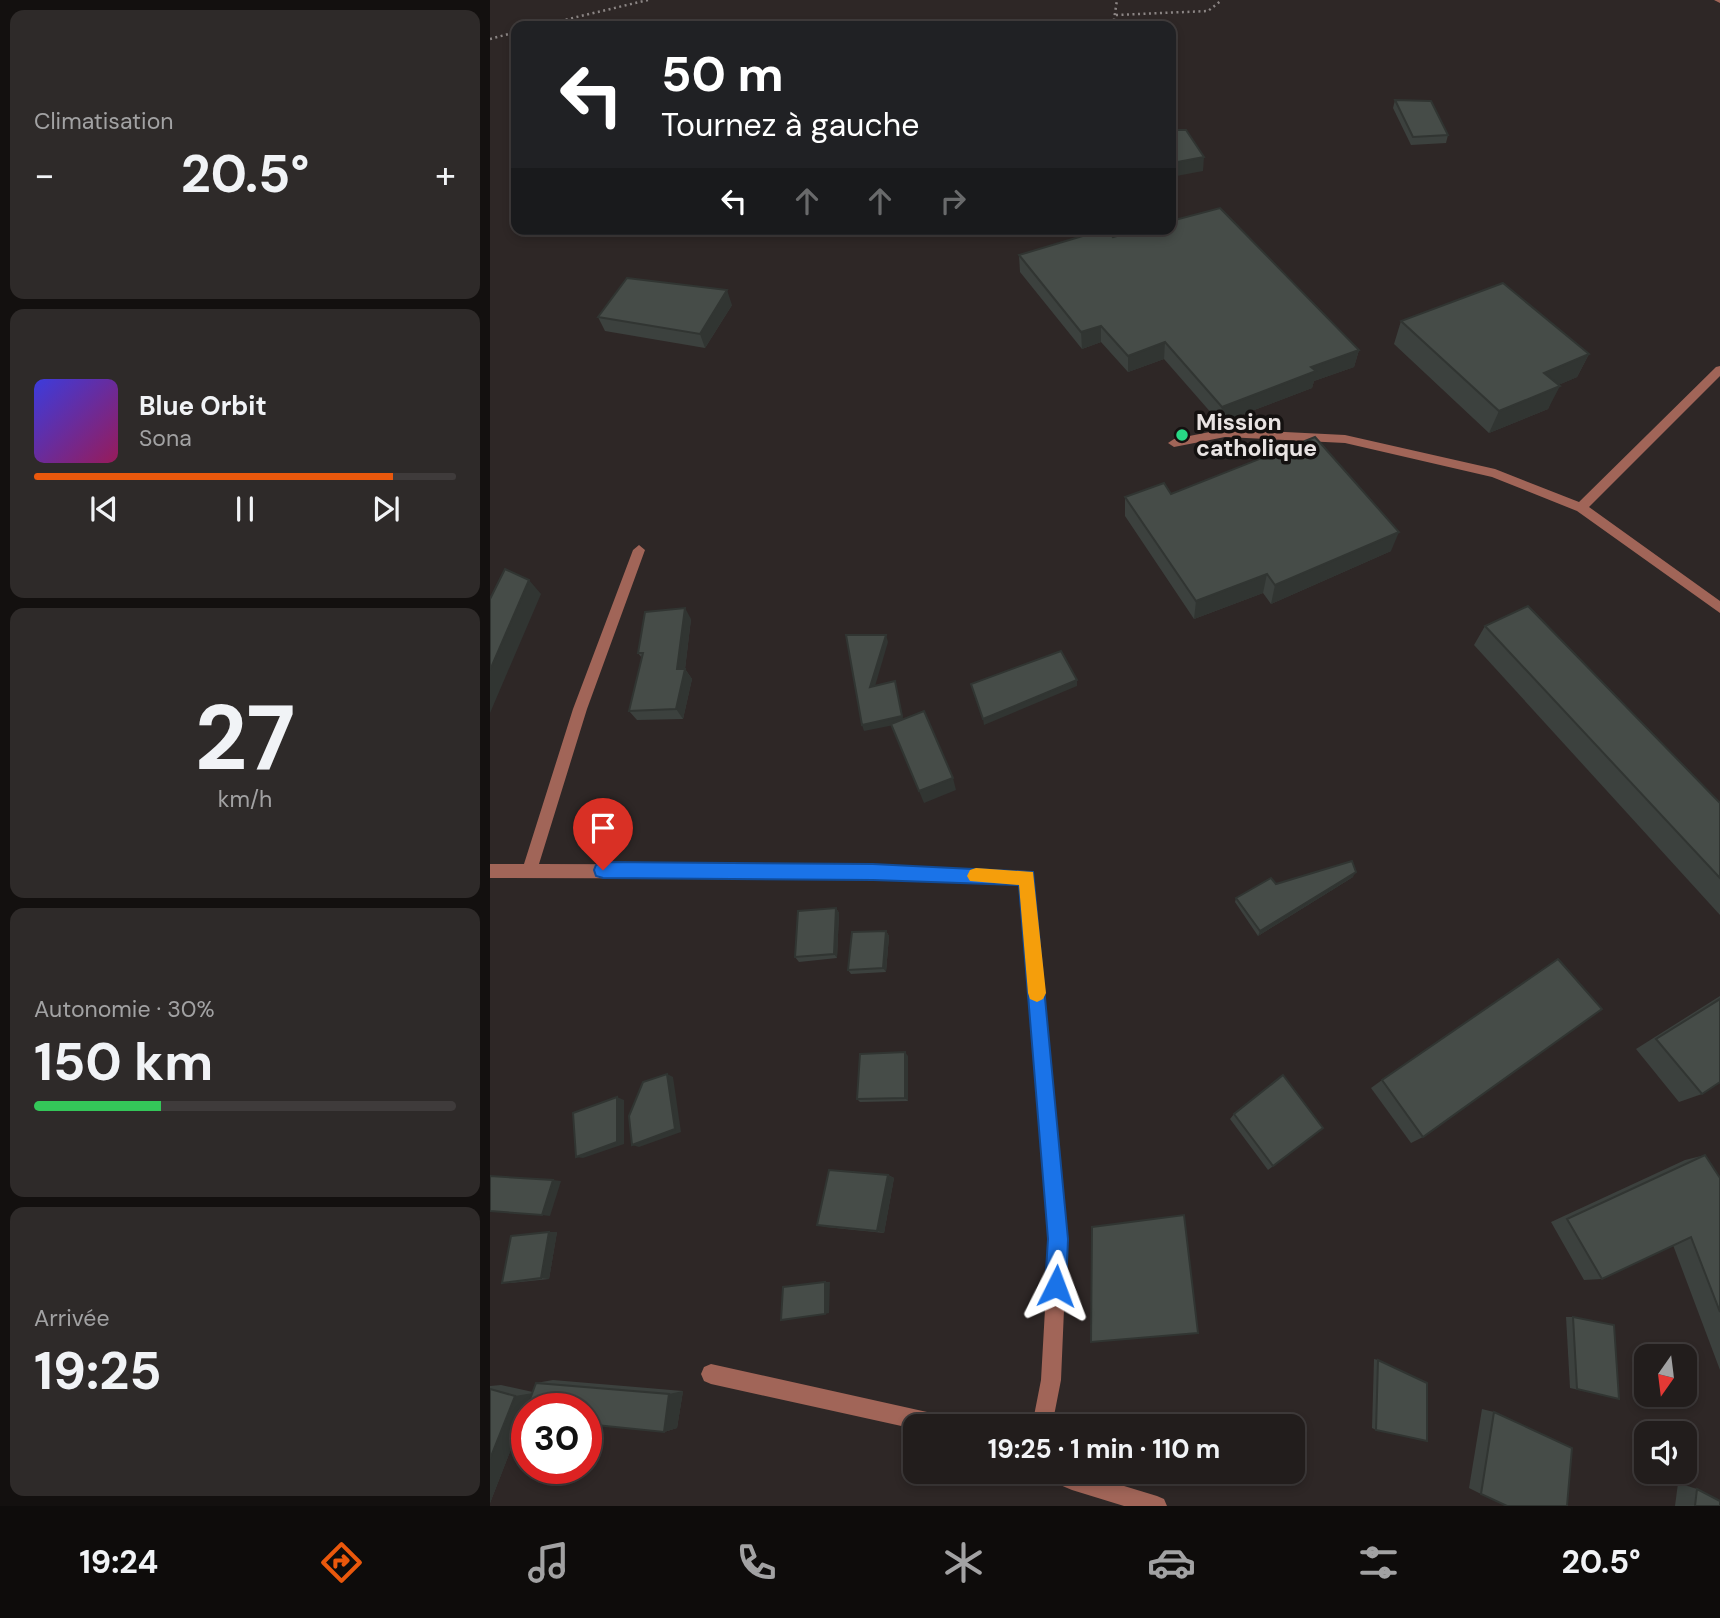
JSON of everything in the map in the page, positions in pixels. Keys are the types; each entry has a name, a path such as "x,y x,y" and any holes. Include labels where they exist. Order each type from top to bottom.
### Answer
{"street":[{"path":"1581,508 1720,370"},
{"path":"1174,443 1225,433 1345,439 1495,472 1581,508 1720,608"},
{"path":"529,871 567,745 639,550"},
{"path":"490,871 873,872 1027,878 1058,1239 1051,1380 1044,1414"},
{"path":"711,1374 903,1417"},
{"path":"1085,1484 1157,1506"}],"path":[{"path":"560,21 649,0"},
{"path":"1115,21 1117,0"},
{"path":"1116,15 1208,11 1222,0"},
{"path":"490,39 511,33"}],"building":[{"path":"1395,100 1431,101 1448,135 1413,137"},
{"path":"1176,130 1186,130 1204,157 1176,162"},
{"path":"1220,208 1359,350 1311,367 1316,371 1222,407 1165,342 1128,356 1101,326 1081,332 1019,255 1086,235 1176,235 1176,220"},
{"path":"627,278 727,290 700,334 598,317"},
{"path":"1503,283 1589,354 1544,373 1560,386 1499,411 1401,321"},
{"path":"1315,437 1399,532 1275,585 1267,574 1196,601 1125,497 1164,483 1171,494"},
{"path":"505,569 529,580 490,670 490,599"},
{"path":"1528,606 1720,803 1720,878 1485,626"},
{"path":"685,608 677,669 685,669 676,709 629,711 643,653 638,653 645,612"},
{"path":"846,635 886,635 870,687 895,681 902,716 862,725"},
{"path":"1061,651 1077,680 983,719 971,684"},
{"path":"924,711 953,778 919,791 891,724"},
{"path":"1352,861 1356,872 1260,931 1236,898 1271,878 1276,884"},
{"path":"836,908 834,954 795,957 798,911"},
{"path":"886,931 883,968 848,970 852,932"},
{"path":"1558,959 1602,1009 1423,1137 1382,1080"},
{"path":"1720,999 1720,1082 1702,1094 1656,1039"},
{"path":"905,1052 905,1098 857,1099 860,1054"},
{"path":"667,1074 675,1129 632,1145 629,1116 643,1082"},
{"path":"1283,1075 1323,1128 1273,1166 1234,1114"},
{"path":"617,1097 617,1142 576,1157 573,1113"},
{"path":"1705,1155 1720,1178 1720,1312 1691,1237 1602,1279 1567,1219"},
{"path":"829,1170 888,1175 877,1231 817,1225"},
{"path":"490,1176 553,1180 542,1215 490,1211"},
{"path":"1184,1215 1198,1333 1091,1342 1092,1227"},
{"path":"549,1232 541,1278 502,1283 511,1236"},
{"path":"825,1282 825,1314 781,1320 783,1287"},
{"path":"1573,1317 1614,1325 1619,1399 1577,1389"},
{"path":"1378,1360 1427,1383 1427,1441 1376,1430"},
{"path":"536,1383 669,1394 664,1432 602,1426 602,1393 532,1393"},
{"path":"490,1389 511,1395 511,1406 490,1459"},
{"path":"1494,1412 1572,1448 1567,1506 1507,1506 1481,1494"},
{"path":"1697,1489 1720,1501 1720,1506 1695,1506"}],"slow traffic":[{"path":"976,876 1027,878 1037,993"}],"place":[{"name":"Mission catholique","path":"1182,435"}],"route":[{"path":"603,870 873,872 1027,878 1058,1239 1056,1286"}]}
